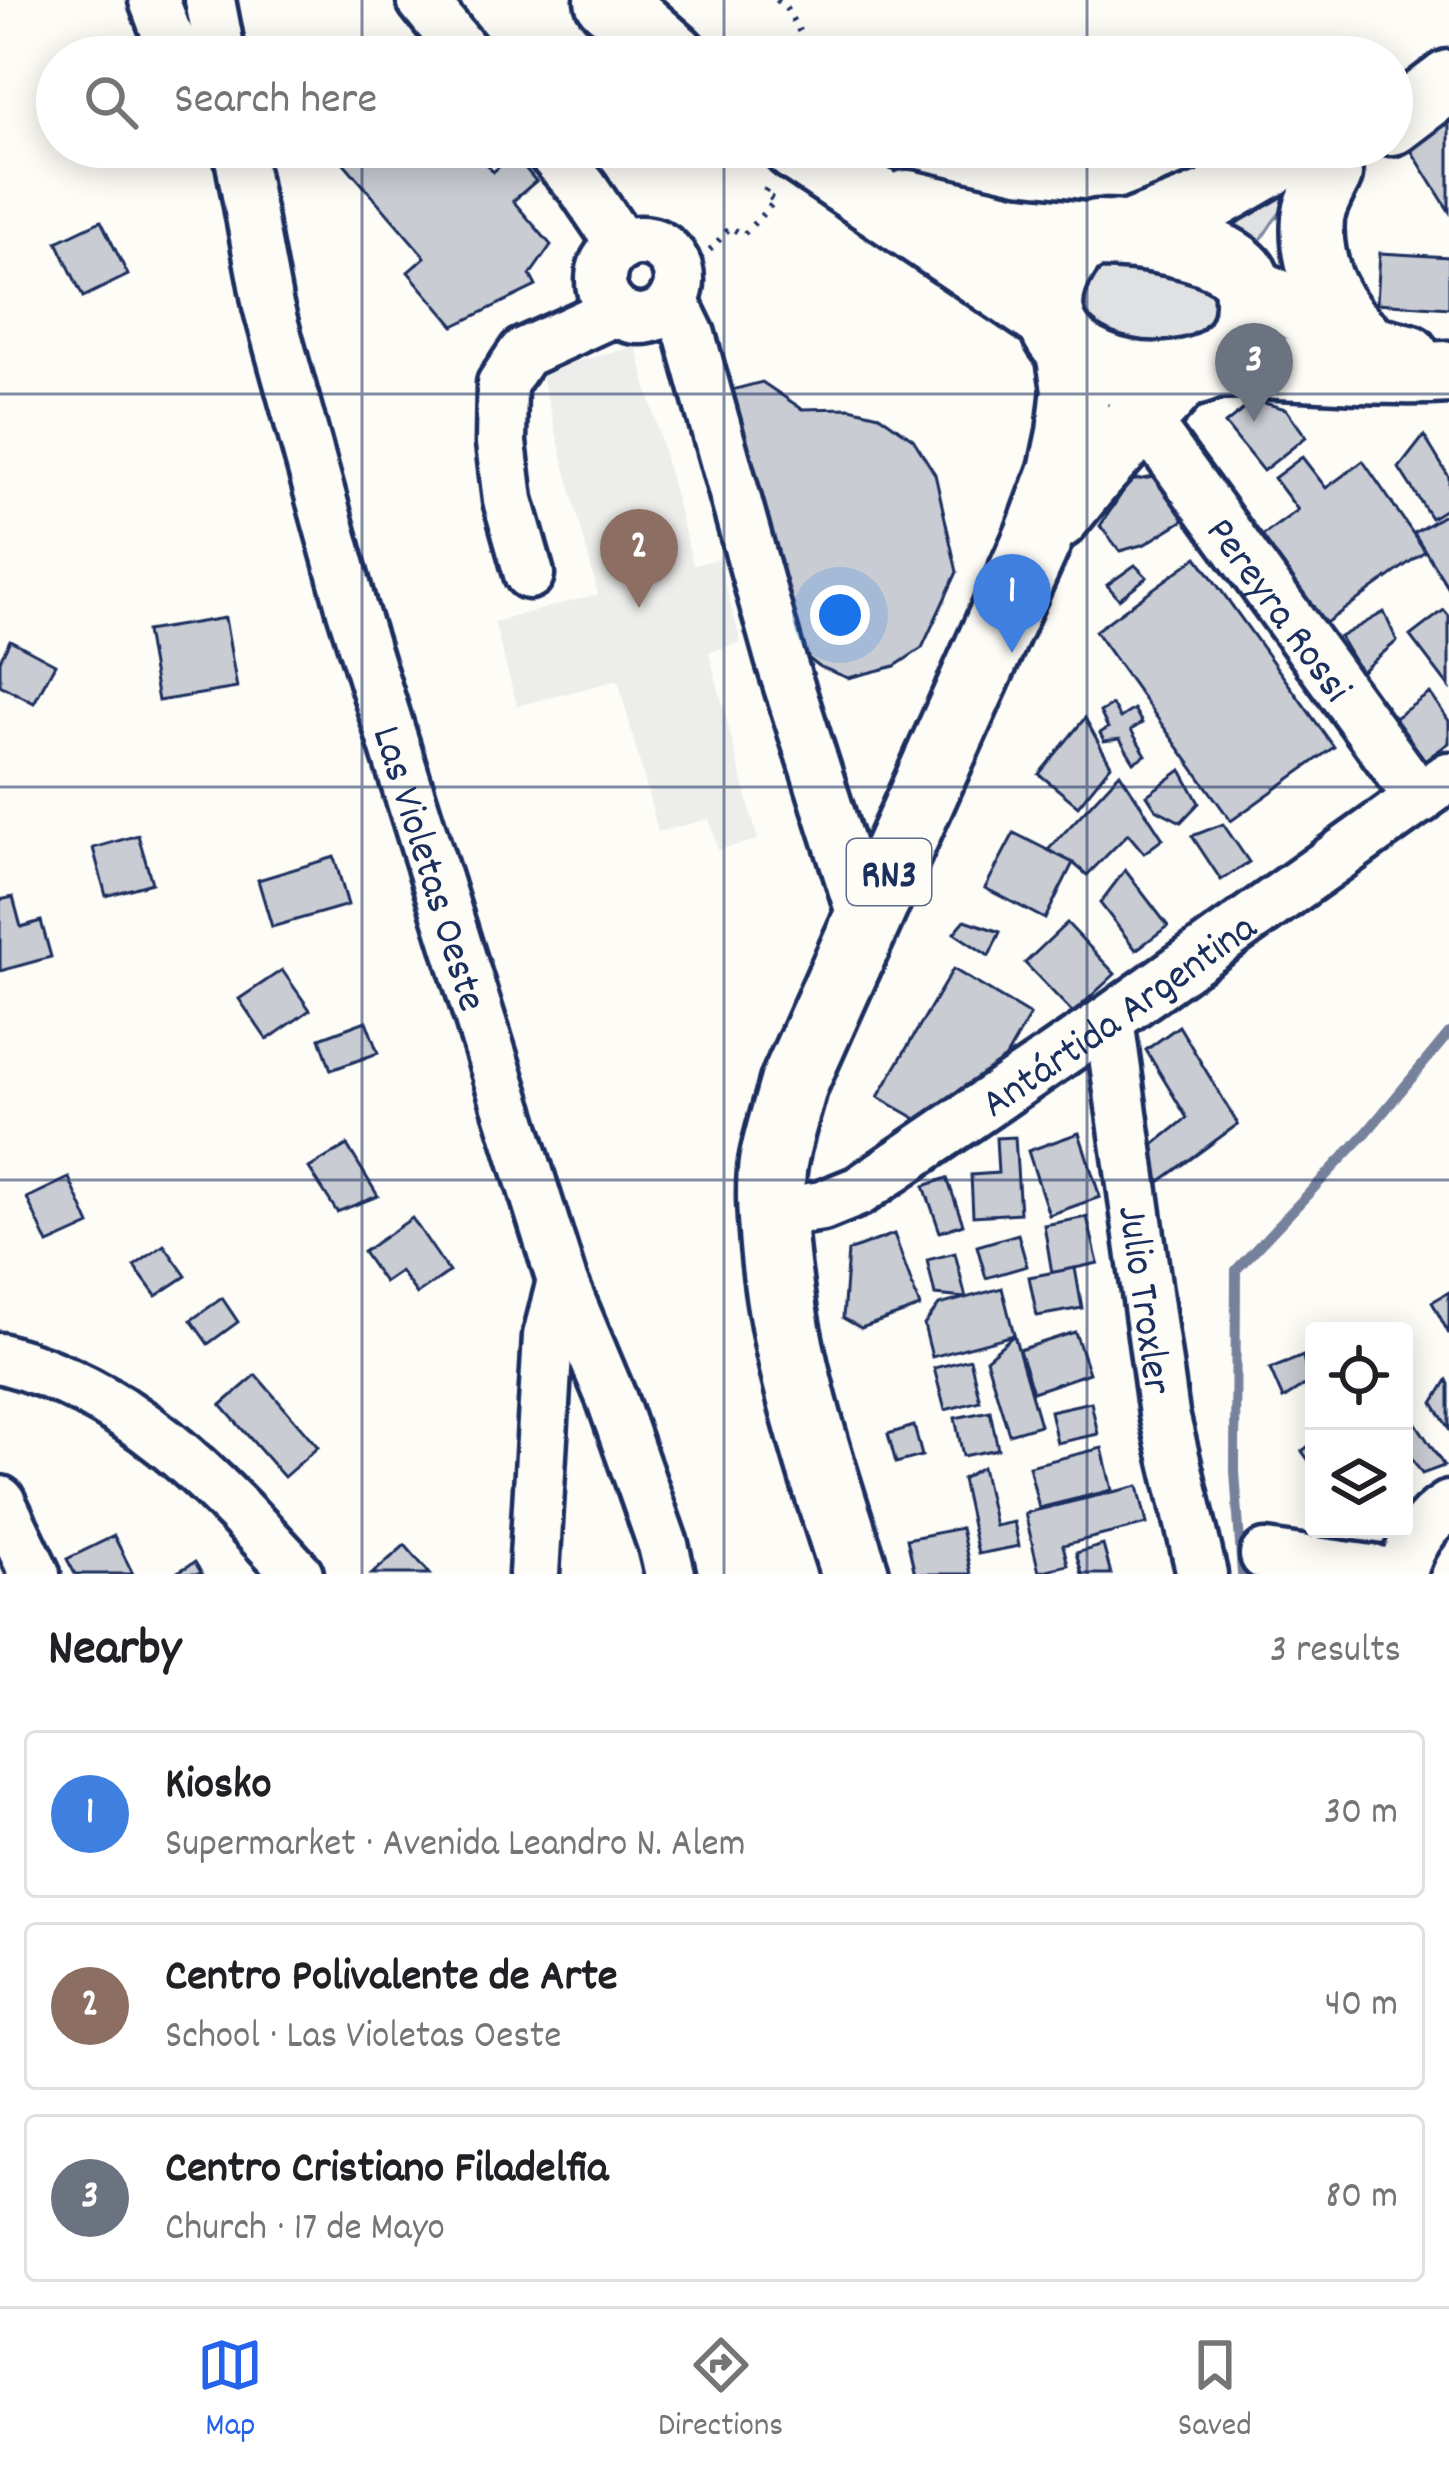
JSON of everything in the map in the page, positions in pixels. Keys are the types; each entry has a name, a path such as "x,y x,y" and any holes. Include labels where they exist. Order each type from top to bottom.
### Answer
{"highway":[{"path":"609,0 650,36"},
{"path":"797,168 870,195 1010,228 1146,238 1199,249 1240,271 1248,284"},
{"path":"870,195 1113,371 1163,377 1178,386"},
{"name":"RN3","path":"855,1574 791,1360 778,1290 771,1214 773,1166 794,1083 1038,538 1063,472 1076,389 1049,300 1057,271 1072,246 1102,236"},
{"name":"RN3","path":"1038,538 1178,386 1234,350 1249,310 1248,284"}],"main road":[{"path":"1413,74 1449,53"},
{"path":"1413,108 1449,81"},
{"path":"1102,236 1299,168"},
{"path":"1324,168 1248,284 1373,347 1449,368"},
{"path":"1328,168 1313,215 1322,278 1349,327 1373,347"},
{"path":"1178,386 1252,366 1385,374 1449,368"}],"street":[{"path":"154,0 168,36"},
{"path":"210,0 217,36"},
{"path":"422,0 451,36"},
{"name":"Las Violetas Oeste","path":"242,168 268,306 366,654 562,1281 612,1400 670,1574"},
{"path":"565,168 622,246"},
{"path":"646,242 668,253 679,275 673,301 653,317 640,320 615,310 602,288 601,274 612,253 646,242"},
{"path":"673,301 690,335 780,658 865,925"},
{"path":"529,574 508,500 501,443 502,384 523,353 615,310"},
{"name":"Pereyra Rossi","path":"1178,386 1434,788"},
{"name":"Antártida Argentina","path":"771,1214 822,1206 859,1191 1434,788"},
{"name":"Julio Troxler","path":"1109,1020 1164,1414 1206,1563"},
{"path":"534,1574 548,1336 562,1281"},
{"path":"0,1358 30,1366 106,1400 155,1432 298,1574"},
{"path":"0,1501 35,1574"},
{"path":"1265,1555 1401,1574 1419,1534 1449,1506"}],"path":[{"path":"777,0 802,36"},
{"path":"713,247 730,227 742,235 775,201 764,193 781,168"}],"shaded area":[{"path":"1299,168 1315,168 1249,258 1208,225"},
{"path":"1105,255 1210,284 1217,312 1208,340 1112,355 1073,301"},
{"path":"636,346 693,565 718,559 741,643 709,652 758,840 718,850 709,819 658,832 618,680 517,706 494,622 598,594 540,371"}],"building":[{"path":"1449,121 1449,211 1413,153 1413,144"},
{"path":"348,168 490,168 493,172 525,168 536,181 513,201 551,245 530,275 536,286 454,326 408,272 425,257"},
{"path":"101,221 128,275 83,297 57,242"},
{"path":"1380,253 1449,257 1449,308 1377,303"},
{"path":"762,382 802,409 850,408 879,415 913,439 935,474 957,572 922,648 895,666 848,678 818,666 789,643 720,393"},
{"path":"1264,403 1286,409 1306,437 1263,471 1225,424 1245,408"},
{"path":"1424,436 1449,477 1449,507 1431,518 1399,468"},
{"path":"1302,457 1326,488 1363,461 1425,551 1323,625 1258,539 1298,510 1274,478"},
{"path":"1160,476 1187,518 1145,544 1120,551 1100,526 1130,481"},
{"path":"1449,512 1449,589 1414,533"},
{"path":"1197,557 1334,747 1231,821 1095,631"},
{"path":"1135,565 1147,577 1119,599 1107,585"},
{"path":"1444,610 1449,616 1449,687 1410,636"},
{"path":"1384,612 1397,641 1361,672 1340,637"},
{"path":"225,618 237,688 158,701 146,631"},
{"path":"10,640 55,664 34,703 0,685 0,660"},
{"path":"1430,693 1449,721 1449,743 1424,761 1393,719"},
{"path":"1112,705 1120,718 1134,709 1142,723 1131,730 1146,755 1134,762 1120,739 1104,741 1100,733 1108,728 1100,712"},
{"path":"1085,718 1111,765 1078,806 1039,774"},
{"path":"1181,770 1199,803 1181,822 1156,809 1147,795"},
{"path":"1120,773 1163,839 1144,853 1128,834 1087,875 1048,850"},
{"path":"1223,824 1249,862 1221,880 1192,836"},
{"path":"1014,833 1073,863 1045,919 985,888"},
{"path":"138,835 152,883 106,896 93,848"},
{"path":"334,857 348,905 272,927 258,880"},
{"path":"1125,870 1168,926 1136,950 1100,903"},
{"path":"13,897 21,927 41,921 51,957 0,971 0,900"},
{"path":"965,920 1000,932 989,956 954,933"},
{"path":"1067,923 1115,974 1073,1013 1025,963"},
{"path":"953,969 1030,1015 997,1073 922,1122 878,1097"},
{"path":"282,970 310,1010 267,1040 239,999"},
{"path":"366,1021 378,1053 331,1070 320,1038"},
{"path":"1179,1026 1238,1124 1155,1185 1143,1153 1187,1118 1146,1050"},
{"path":"1079,1133 1100,1197 1049,1215 1028,1151"},
{"path":"1015,1137 1020,1213 973,1216 971,1175 998,1173 996,1138"},
{"path":"347,1145 378,1196 337,1212 309,1168"},
{"path":"69,1178 90,1225 48,1244 27,1198"},
{"path":"947,1178 963,1224 940,1232 924,1186"},
{"path":"1087,1217 1098,1263 1052,1273 1044,1225"},
{"path":"412,1218 449,1272 417,1294 400,1271 384,1282 363,1252"},
{"path":"894,1234 920,1307 861,1328 843,1318 848,1251"},
{"path":"1018,1234 1027,1266 986,1278 977,1246"},
{"path":"164,1245 186,1276 156,1296 134,1266"},
{"path":"955,1253 966,1298 935,1295 927,1260"},
{"path":"1075,1268 1082,1308 1037,1316 1029,1277"},
{"path":"1002,1288 1014,1335 932,1357 924,1325 939,1305"},
{"path":"1449,1292 1449,1334 1432,1302"},
{"path":"222,1298 238,1322 208,1344 191,1320"},
{"path":"1075,1332 1089,1373 1033,1392 1019,1350"},
{"path":"1014,1335 1040,1425 1009,1434 986,1359"},
{"path":"1303,1356 1305,1385 1283,1399 1270,1369"},
{"path":"970,1359 980,1401 945,1410 934,1368"},
{"path":"256,1375 318,1447 284,1477 221,1405"},
{"path":"1447,1380 1449,1384 1449,1429 1433,1403"},
{"path":"1091,1402 1098,1434 1057,1443 1050,1411"},
{"path":"990,1411 998,1449 963,1456 955,1418"},
{"path":"1413,1419 1444,1466 1422,1474 1413,1460"},
{"path":"914,1426 922,1456 896,1463 888,1434"},
{"path":"1102,1448 1112,1490 1039,1508 1029,1466"},
{"path":"982,1467 995,1526 1014,1522 1019,1546 978,1554 962,1479"},
{"path":"1138,1486 1147,1524 1063,1545 1068,1565 1039,1572 1025,1513"},
{"path":"961,1528 971,1574 915,1574 907,1539"},
{"path":"114,1536 133,1574 75,1574 67,1559"},
{"path":"405,1545 430,1574 372,1574"},
{"path":"1103,1545 1111,1574 1082,1574 1076,1553"},
{"path":"195,1562 202,1574 174,1574"}],"waterway":[{"path":"1242,1574 1235,1471 1236,1270 1367,1132 1449,1033"}],"place":[{"name":"Centro Cristiano Filadelfia","path":"1254,422"},
{"name":"Centro Polivalente de Arte","path":"639,608"},
{"name":"Kiosko","path":"1012,653"}]}
